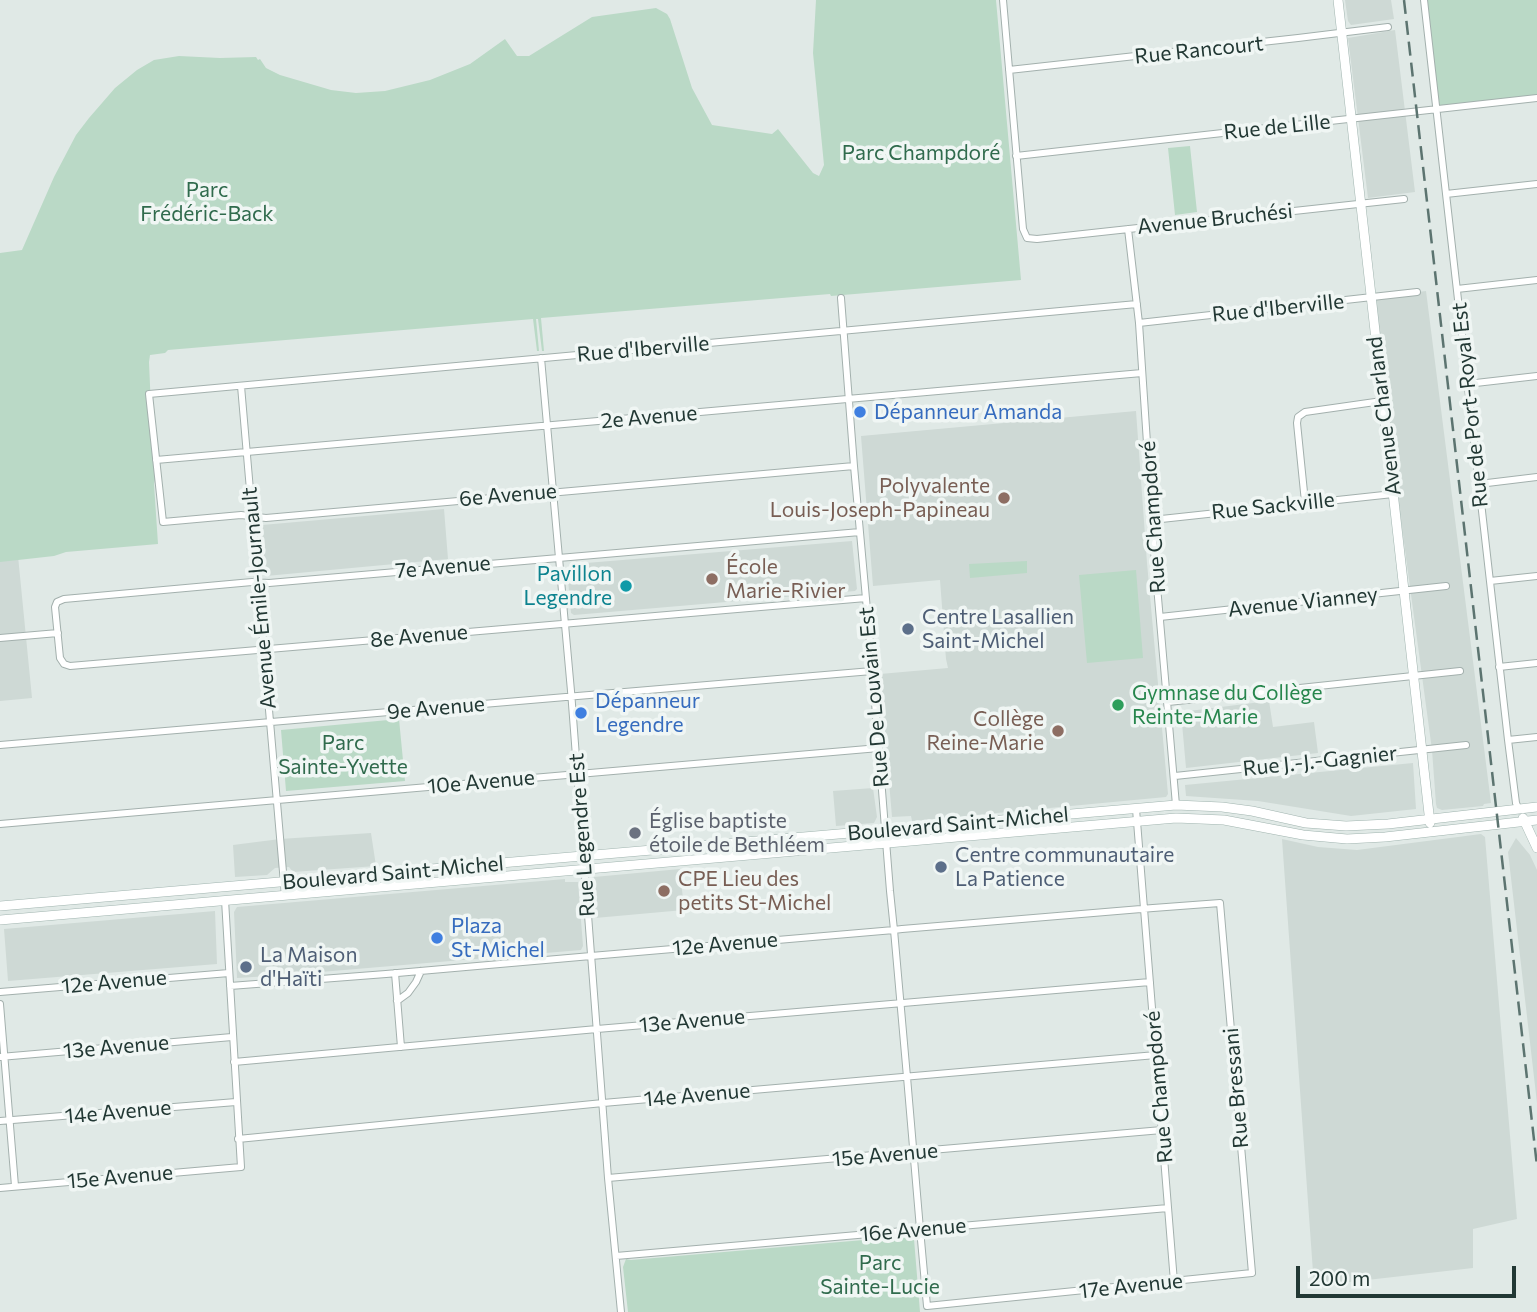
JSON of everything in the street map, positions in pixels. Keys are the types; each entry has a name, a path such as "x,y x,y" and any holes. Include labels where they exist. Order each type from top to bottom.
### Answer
{"main road":[{"name":"Avenue Charland","path":"1338,0 1431,831"},
{"name":"Boulevard Saint-Michel","path":"0,906 1177,805 1239,808 1331,825 1367,825 1537,807"},
{"path":"1519,810 1537,848"},
{"name":"Boulevard Saint-Michel","path":"0,920 1137,821 1216,819 1340,839 1537,820"}],"street":[{"path":"1003,0 1016,156"},
{"name":"Rue de Port-Royal Est","path":"1424,0 1499,667 1519,810"},
{"name":"Rue Rancourt","path":"1009,70 1388,27"},
{"name":"Rue de Lille","path":"1016,156 1537,98"},
{"name":"Avenue Bruchési","path":"1016,156 1023,229 1027,238 1404,199"},
{"path":"1446,194 1537,184"},
{"name":"Rue Champdoré","path":"1128,229 1139,323 1152,520 1177,805"},
{"path":"1457,289 1537,280"},
{"name":"Rue d'Iberville","path":"1139,323 1417,292"},
{"name":"Rue De Louvain Est","path":"841,298 927,1306"},
{"name":"Rue d'Iberville","path":"156,460 149,394 1137,304"},
{"name":"Rue Legendre Est","path":"541,358 621,1312"},
{"name":"2e Avenue","path":"156,460 1142,373"},
{"path":"1467,384 1537,376"},
{"name":"Avenue Émile-Journault","path":"241,386 285,895"},
{"path":"1305,502 1298,417 1305,412 1382,401"},
{"name":"6e Avenue","path":"156,460 163,522 241,516 266,517 854,466"},
{"path":"1479,484 1537,478"},
{"name":"Rue Sackville","path":"1152,520 1393,494"},
{"name":"7e Avenue","path":"58,633 56,604 64,599 860,532"},
{"path":"1490,581 1537,576"},
{"name":"Avenue Vianney","path":"1160,617 1446,586"},
{"name":"8e Avenue","path":"58,633 61,662 66,665 866,598"},
{"path":"0,638 58,633"},
{"path":"1499,667 1537,663"},
{"name":"9e Avenue","path":"0,745 872,671"},
{"path":"1168,702 1460,671"},
{"path":"1508,740 1537,737"},
{"name":"Rue J.-J.-Gagnier","path":"1175,776 1466,745"},
{"name":"10e Avenue","path":"0,824 879,748"},
{"name":"Rue Champdoré","path":"1136,809 1174,1282"},
{"path":"225,900 238,1139"},
{"name":"12e Avenue","path":"230,986 1220,903"},
{"name":"Rue Bressani","path":"1220,903 1252,1273"},
{"path":"397,1001 408,993 421,971"},
{"name":"12e Avenue","path":"0,992 229,973"},
{"path":"395,973 401,1047"},
{"name":"13e Avenue","path":"234,1062 1150,982"},
{"path":"0,1004 15,1186"},
{"name":"13e Avenue","path":"3,1057 232,1037"},
{"name":"14e Avenue","path":"238,1139 603,1103 1156,1055"},
{"name":"14e Avenue","path":"0,1121 236,1102"},
{"name":"15e Avenue","path":"608,1178 1162,1130"},
{"name":"15e Avenue","path":"0,1188 240,1167 238,1139"},
{"name":"16e Avenue","path":"616,1256 1168,1208"},
{"name":"17e Avenue","path":"927,1306 1252,1273"}],"shaded area":[{"path":"1345,0 1391,0 1394,19 1351,25"},
{"path":"1395,30 1415,192 1368,198 1348,38"},
{"path":"1426,291 1491,803 1442,810 1437,808 1436,804 1432,750 1371,298"},
{"path":"1136,411 1168,794 1166,797 912,821 911,816 892,817 880,674 948,668 940,580 873,586 861,436"},
{"path":"444,509 448,559 266,576 264,574 262,525"},
{"name":"École Marie-Rivier","path":"852,541 857,589 855,591 574,615 571,613 567,568 574,567 574,564"},
{"path":"18,556 32,698 0,701 0,558"},
{"path":"1269,701 1273,727 1314,722 1318,753 1186,768 1181,712"},
{"path":"1413,763 1416,809 1351,816 1258,801 1186,796 1185,785"},
{"path":"873,788 877,817 874,823 836,826 833,791"},
{"path":"371,833 376,866 293,872 289,867 275,868 267,875 235,877 233,845"},
{"path":"1481,834 1485,837 1517,1219 1473,1229 1473,1268 1314,1286 1282,839 1318,847 1357,850"},
{"path":"1516,838 1530,855 1537,870 1537,1103 1508,852"},
{"path":"680,869 684,910 595,918 592,882 594,877"},
{"path":"565,879 565,882 578,882 583,946 581,950 237,978 234,912 237,907"},
{"path":"215,911 217,964 8,981 4,929"}],"green space":[{"name":"Parc Frédéric-Back","path":"816,0 996,0 1021,280 541,318 544,351 538,319 539,351 533,319 168,350 150,355 149,362 157,470 154,484 158,544 66,552 54,556 0,562 0,253 22,250 76,135 115,88 137,70 154,60 179,56 256,57 266,68 280,75 331,90 356,93 385,91 430,80 470,64 505,39 517,56 529,56 592,17 656,8 670,19 692,88 712,125 772,134 778,129 813,173 819,176 824,165 813,53"},
{"path":"1424,0 1537,0 1537,98 1436,109"},
{"path":"1190,146 1197,212 1175,215 1168,148"},
{"path":"1027,561 1027,573 970,578 969,564"},
{"path":"1136,570 1143,658 1087,663 1079,575"},
{"name":"Parc Sainte-Yvette","path":"399,719 405,781 286,791 281,730"},
{"name":"Parc Sainte-Lucie","path":"910,1236 914,1239 920,1312 628,1312 623,1267 626,1259"}],"railway":[{"path":"1404,0 1537,1166"}],"place":[{"name":"Dépanneur Amanda","path":"860,412"},
{"name":"Polyvalente Louis-Joseph-Papineau","path":"1004,498"},
{"name":"École Marie-Rivier","path":"712,579"},
{"name":"Pavillon Legendre","path":"626,586"},
{"name":"Centre Lasallien Saint-Michel","path":"908,629"},
{"name":"Gymnase du Collège Reinte-Marie","path":"1118,705"},
{"name":"Dépanneur Legendre","path":"581,713"},
{"name":"Collège Reine-Marie","path":"1058,731"},
{"name":"Église baptiste étoile de Bethléem","path":"635,833"},
{"name":"Centre communautaire La Patience","path":"941,867"},
{"name":"CPE Lieu des petits St-Michel","path":"664,891"},
{"name":"Plaza St-Michel","path":"437,938"},
{"name":"La Maison d'Haïti","path":"246,967"}],"park label":[{"name":"Parc Champdoré","path":"921,153"}]}
